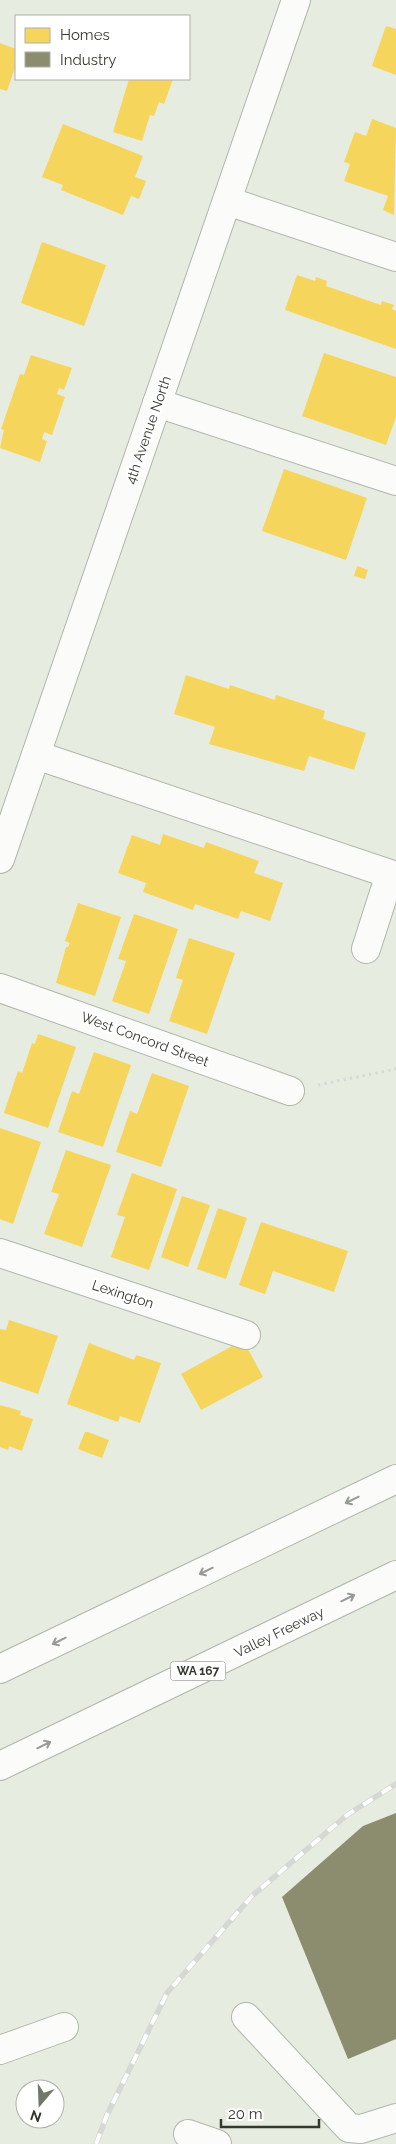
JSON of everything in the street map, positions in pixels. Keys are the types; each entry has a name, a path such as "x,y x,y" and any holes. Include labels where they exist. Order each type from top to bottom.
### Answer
{"main road":[{"name":"4th Avenue North","path":"0,859 296,0"},
{"path":"227,201 396,257"},
{"path":"157,403 396,480"},
{"path":"36,755 393,870 366,949"},
{"name":"West Concord Street","path":"0,988 290,1091"},
{"name":"Lexington","path":"0,1253 246,1335"},
{"path":"0,1669 396,1479"},
{"name":"Valley Freeway","path":"0,1766 396,1576"},
{"path":"246,2017 349,2128 361,2129 396,2118"},
{"path":"0,2050 64,2027"},
{"path":"188,2134 217,2144"}],"path":[{"path":"290,1091 396,1069"}],"building: Homes":[{"path":"386,26 396,29 396,75 372,66"},
{"path":"0,43 15,49 15,68 7,91 0,89"},
{"path":"129,80 173,80 164,104 159,102 154,116 150,115 142,141 113,132"},
{"path":"372,119 396,128 394,215 383,210 388,196 344,181 350,164 344,162 355,132 366,136"},
{"path":"63,124 143,156 135,177 146,181 139,199 131,196 123,215 61,190 63,185 42,177"},
{"path":"42,242 106,265 84,326 21,303"},
{"path":"297,275 315,281 316,277 327,281 326,286 381,305 382,301 394,305 392,309 396,311 396,349 285,310"},
{"path":"324,353 396,377 396,417 386,445 302,416"},
{"path":"31,355 72,368 64,390 59,388 57,394 65,397 52,435 44,432 42,439 47,441 40,462 0,448 4,430 1,429 20,374 24,375"},
{"path":"284,469 367,498 346,560 262,531"},
{"path":"357,566 368,570 365,579 354,576"},
{"path":"186,675 229,689 230,685 275,700 276,695 325,711 323,719 366,733 354,770 309,756 304,771 209,744 215,727 174,714"},
{"path":"163,834 204,848 206,842 259,861 254,873 283,883 270,921 241,911 238,919 195,904 193,910 143,892 146,883 118,873 132,835 160,845"},
{"path":"78,903 121,917 95,996 56,983 66,947 70,943 65,941"},
{"path":"134,914 178,929 149,1014 112,1001 126,961 118,959"},
{"path":"189,938 235,953 207,1034 169,1021 183,980 176,978"},
{"path":"38,1034 76,1047 48,1128 4,1113 18,1071 22,1073 32,1043 35,1044"},
{"path":"94,1052 131,1065 103,1147 58,1132 72,1091 79,1094"},
{"path":"152,1073 189,1086 161,1167 116,1152 130,1111 137,1114"},
{"path":"0,1128 41,1142 13,1224 0,1219"},
{"path":"66,1150 111,1165 82,1247 44,1234 59,1194 51,1192"},
{"path":"132,1173 177,1189 149,1270 111,1257 125,1217 117,1215"},
{"path":"182,1196 210,1205 188,1267 161,1257"},
{"path":"218,1208 247,1218 226,1279 197,1269"},
{"path":"261,1222 348,1251 334,1292 273,1271 265,1294 239,1285"},
{"path":"9,1320 58,1336 38,1394 0,1381 0,1329 6,1330"},
{"path":"243,1340 263,1377 201,1410 181,1374"},
{"path":"89,1343 134,1360 136,1355 161,1363 140,1423 120,1416 118,1422 67,1404"},
{"path":"0,1405 21,1411 20,1415 33,1419 22,1451 9,1446 8,1450 0,1447"},
{"path":"85,1432 109,1440 102,1458 78,1449"}],"building: Industry":[{"path":"396,1813 396,2039 348,2059 282,1897 363,1826"}],"railway":[{"path":"96,2144 107,2115 167,1993 252,1896 347,1815 396,1784"}]}
